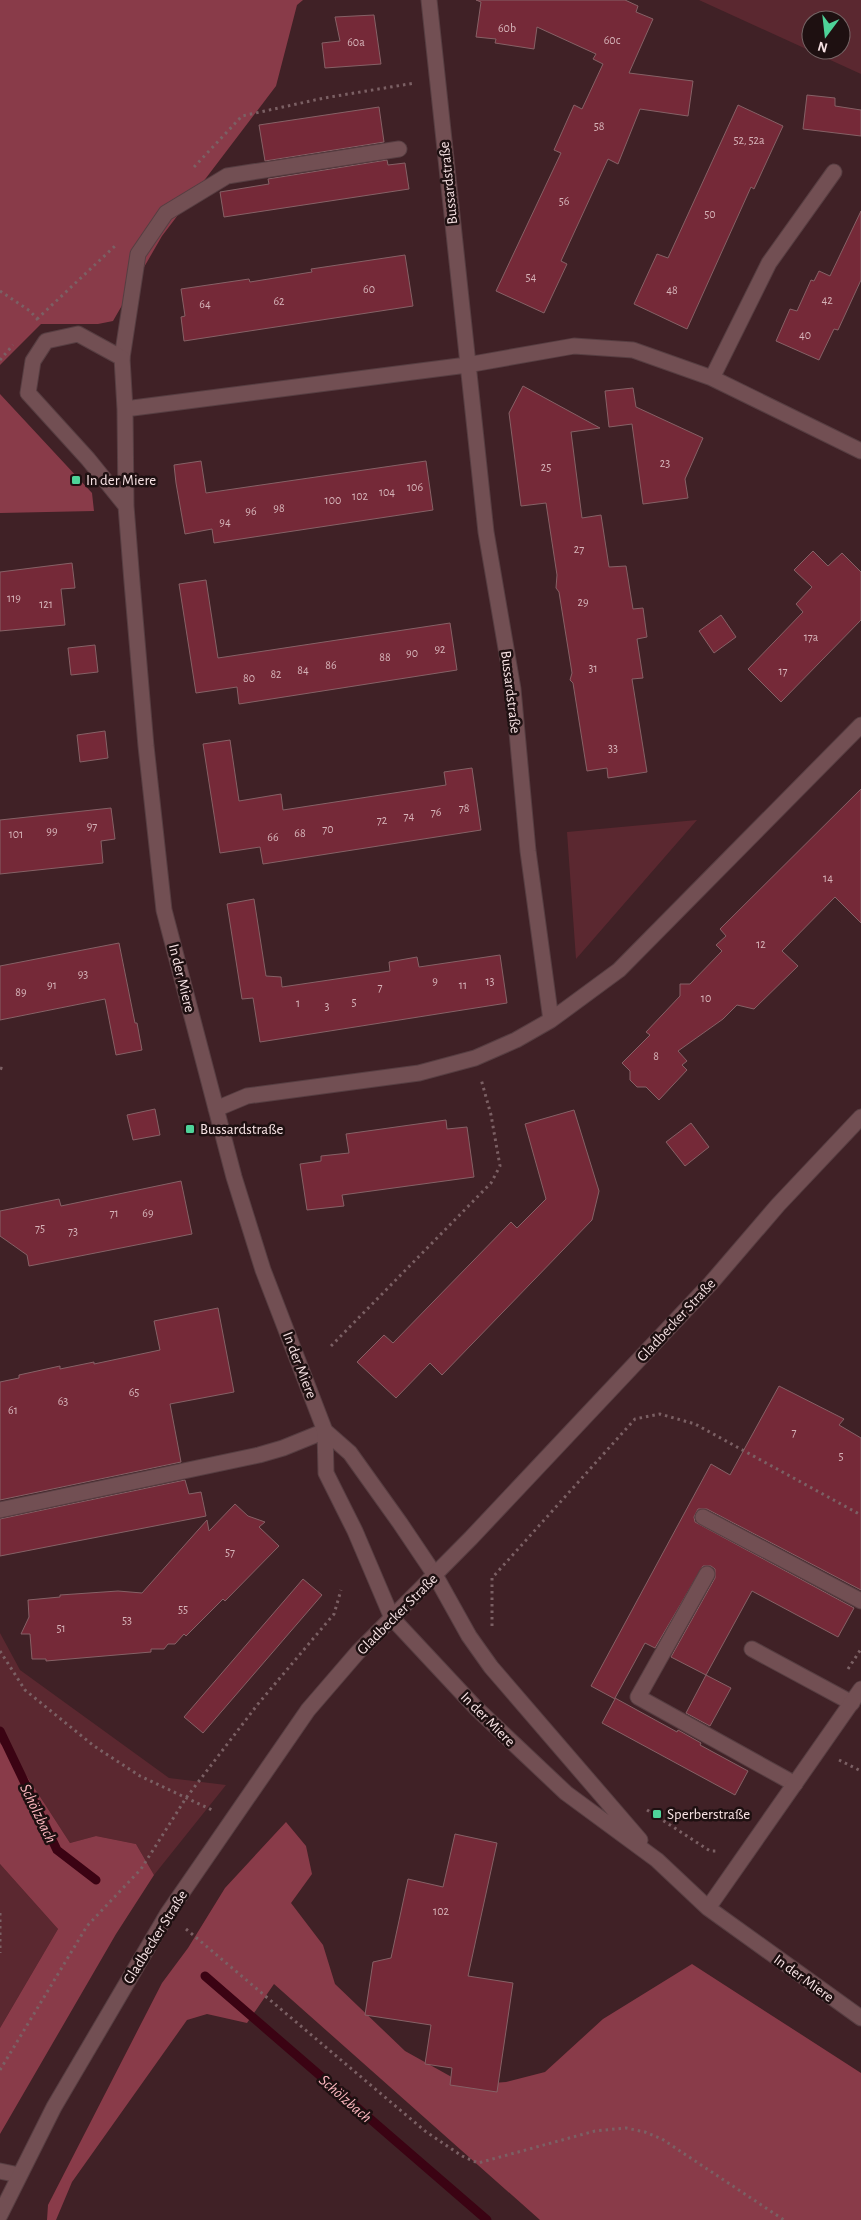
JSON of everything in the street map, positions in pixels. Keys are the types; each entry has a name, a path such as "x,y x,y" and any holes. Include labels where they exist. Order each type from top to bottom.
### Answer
{"street":[{"name":"Bussardstraße","path":"429,0 486,532 513,689 528,851 551,1020"},
{"name":"In der Miere","path":"399,149 227,176 166,213 138,254 122,358 126,409 126,506 146,746 164,910 234,1177 263,1270 325,1432 326,1473 355,1531 392,1618 476,1708 566,1794 657,1860"},
{"path":"712,378 769,263 834,172"},
{"path":"122,358 78,334 46,341 33,361 28,393 126,506"},
{"path":"126,409 467,366 574,346 633,350 712,378 861,451"},
{"path":"216,1109 247,1096 419,1073 475,1058 516,1040 551,1020 619,970 861,725"},
{"name":"Gladbecker Straße","path":"0,2215 54,2106 168,1913 308,1710 358,1652 435,1575 711,1283 778,1205 861,1118"},
{"path":"0,1510 259,1455 284,1448 325,1432"},
{"name":"In der Miere","path":"325,1432 350,1453 435,1575 468,1636 491,1666 657,1860 708,1908 861,2018"},
{"path":"703,1516 861,1601"},
{"path":"707,1574 638,1697 795,1784"},
{"path":"752,1649 852,1704"},
{"path":"708,1908 861,1689"},
{"path":"0,2171 19,2176"}],"path":[{"path":"0,291 30,311 58,338"},
{"path":"331,1346 491,1184 500,1166 491,1115 475,1058"},
{"path":"492,1578 635,1420 660,1414 695,1424 861,1515"},
{"path":"0,2070 87,1926 140,1869 186,1798 258,1704 334,1614 341,1590"},
{"path":"0,1652 25,1690 94,1746 140,1776 186,1798"},
{"path":"168,1913 426,2131 462,2156 478,2163 595,2132 626,2128 645,2132 662,2139 784,2220"},
{"path":"0,1914 0,1953"}],"shaded area":[{"path":"0,0 303,0 297,5 276,86 162,236 113,321 98,324 41,324 0,365"},
{"path":"699,0 861,0 861,74 830,60 851,60 851,10 801,10 801,47"},
{"path":"0,394 92,493 94,511 0,513"},
{"path":"697,820 576,959 567,832"},
{"path":"0,1633 20,1670 169,1778 226,1785 154,1875 136,1844 96,1836 70,1843 15,1758 0,1743"},
{"path":"0,1743 15,1758 70,1843 96,1836 136,1844 154,1875 116,1934 0,2134 0,2028 58,1929 0,1864"},
{"path":"286,1822 306,1846 312,1874 291,1903 323,1945 335,1984 405,2051 466,2085 506,2082 545,2072 603,2019 692,1964 861,2073 861,2220 540,2220 274,1984 247,2023 207,2014 187,2020 72,2182 56,2220 47,2220 48,2205 162,1983 188,1948 225,1888"},
{"path":"0,1864 58,1929 0,2028"}],"building":[{"path":"476,0 625,0 638,6 636,12 653,19 629,73 693,81 688,116 640,109 618,164 608,159 561,261 567,264 544,313 496,291 561,153 554,150 574,105 582,109 603,64 593,59 596,54 537,27 534,49 495,43 496,39 476,37 481,2"},
{"path":"374,15 381,64 325,68 322,43 340,41 335,17"},
{"path":"807,95 835,98 835,106 861,110 861,136 803,129"},
{"path":"738,105 783,126 754,189 751,187 687,329 634,304 657,254 668,258"},
{"path":"379,107 384,142 265,161 259,125"},
{"path":"387,160 388,165 405,163 409,189 224,217 220,192 269,184 268,179"},
{"path":"861,211 861,280 838,330 834,329 819,360 776,341 790,309 797,311 811,280 814,281 819,271 830,276"},
{"path":"405,255 413,306 184,341 181,317 185,316 181,289 249,279 250,282 312,272 311,269"},
{"path":"523,386 600,428 571,432 582,518 601,515 609,567 626,566 633,609 643,608 647,637 637,639 643,678 632,679 647,772 608,778 607,768 587,771 573,683 570,680 572,673 559,592 556,588 557,575 546,503 521,506 509,413"},
{"path":"633,388 636,407 703,438 685,479 688,498 643,504 632,424 609,427 605,391"},
{"path":"201,461 206,493 426,461 433,510 214,543 212,529 185,534 176,483 174,465"},
{"path":"813,551 828,566 842,553 861,572 861,620 781,702 748,669 803,612 796,604 812,587 794,570"},
{"path":"72,563 75,588 61,589 65,625 0,631 0,572"},
{"path":"206,580 218,658 450,623 457,670 239,704 237,687 196,693 179,584"},
{"path":"721,615 736,637 714,653 699,631"},
{"path":"95,645 98,672 71,675 68,648"},
{"path":"105,731 108,758 80,762 77,735"},
{"path":"230,740 239,801 281,794 283,810 446,785 444,772 472,768 481,830 263,864 260,847 220,853 203,744"},
{"path":"861,789 861,923 835,897 782,951 798,966 754,1009 737,1005 723,1019 678,1051 687,1061 682,1065 687,1070 659,1100 646,1087 637,1087 630,1080 630,1071 622,1063 650,1035 646,1032 680,996 680,984 690,984 722,951 716,945 726,936 720,929"},
{"path":"111,808 115,839 101,841 103,863 0,874 0,820"},
{"path":"254,899 266,976 281,977 282,987 390,971 389,962 417,957 419,967 500,955 507,1003 260,1042 253,998 242,999 227,904"},
{"path":"119,943 142,1050 116,1055 105,999 0,1020 0,966"},
{"path":"155,1109 160,1135 133,1140 127,1115"},
{"path":"574,1110 599,1191 592,1220 442,1375 430,1363 396,1398 357,1362 384,1335 393,1343 511,1222 517,1228 546,1199 525,1124"},
{"path":"446,1120 447,1129 467,1127 474,1177 342,1195 344,1206 307,1210 300,1164 321,1161 321,1156 349,1153 346,1134"},
{"path":"691,1123 709,1147 685,1166 666,1142"},
{"path":"181,1181 192,1234 29,1266 27,1255 0,1236 0,1211 59,1199 61,1206"},
{"path":"218,1308 234,1392 170,1404 181,1462 0,1500 0,1382 19,1378 19,1375 60,1366 60,1369 94,1362 94,1364 160,1350 154,1321"},
{"path":"779,1386 844,1419 839,1425 861,1438 861,1590 707,1509 698,1509 694,1517 695,1522 854,1608 838,1637 752,1591 706,1675 671,1657 715,1578 715,1569 711,1566 703,1566 655,1648 645,1643 615,1698 677,1732 678,1730 701,1743 700,1745 748,1771 735,1795 602,1723 615,1699 591,1686 711,1464 730,1475"},
{"path":"185,1480 189,1494 201,1492 206,1516 0,1556 0,1519"},
{"path":"235,1504 248,1516 265,1522 259,1527 279,1546 225,1601 223,1599 186,1636 184,1634 175,1644 168,1644 164,1649 151,1649 151,1652 46,1661 46,1659 32,1659 30,1634 21,1634 29,1617 28,1600 60,1597 60,1595 118,1591 142,1593 207,1520 209,1531"},
{"path":"303,1579 322,1595 203,1733 184,1717"},
{"path":"706,1675 731,1688 710,1726 686,1713"},
{"path":"455,1834 497,1843 468,1976 513,1983 497,2092 450,2085 452,2068 425,2064 431,2025 365,2015 373,1962 391,1958 408,1879 443,1887"}],"waterway":[{"name":"Schölzbach","path":"0,1731 57,1850 96,1880"},
{"name":"Schölzbach","path":"205,1976 487,2220"}],"place":[{"name":"In der Miere","path":"76,480"},
{"name":"Bussardstraße","path":"190,1129"},
{"name":"Sperberstraße","path":"657,1814"}]}
